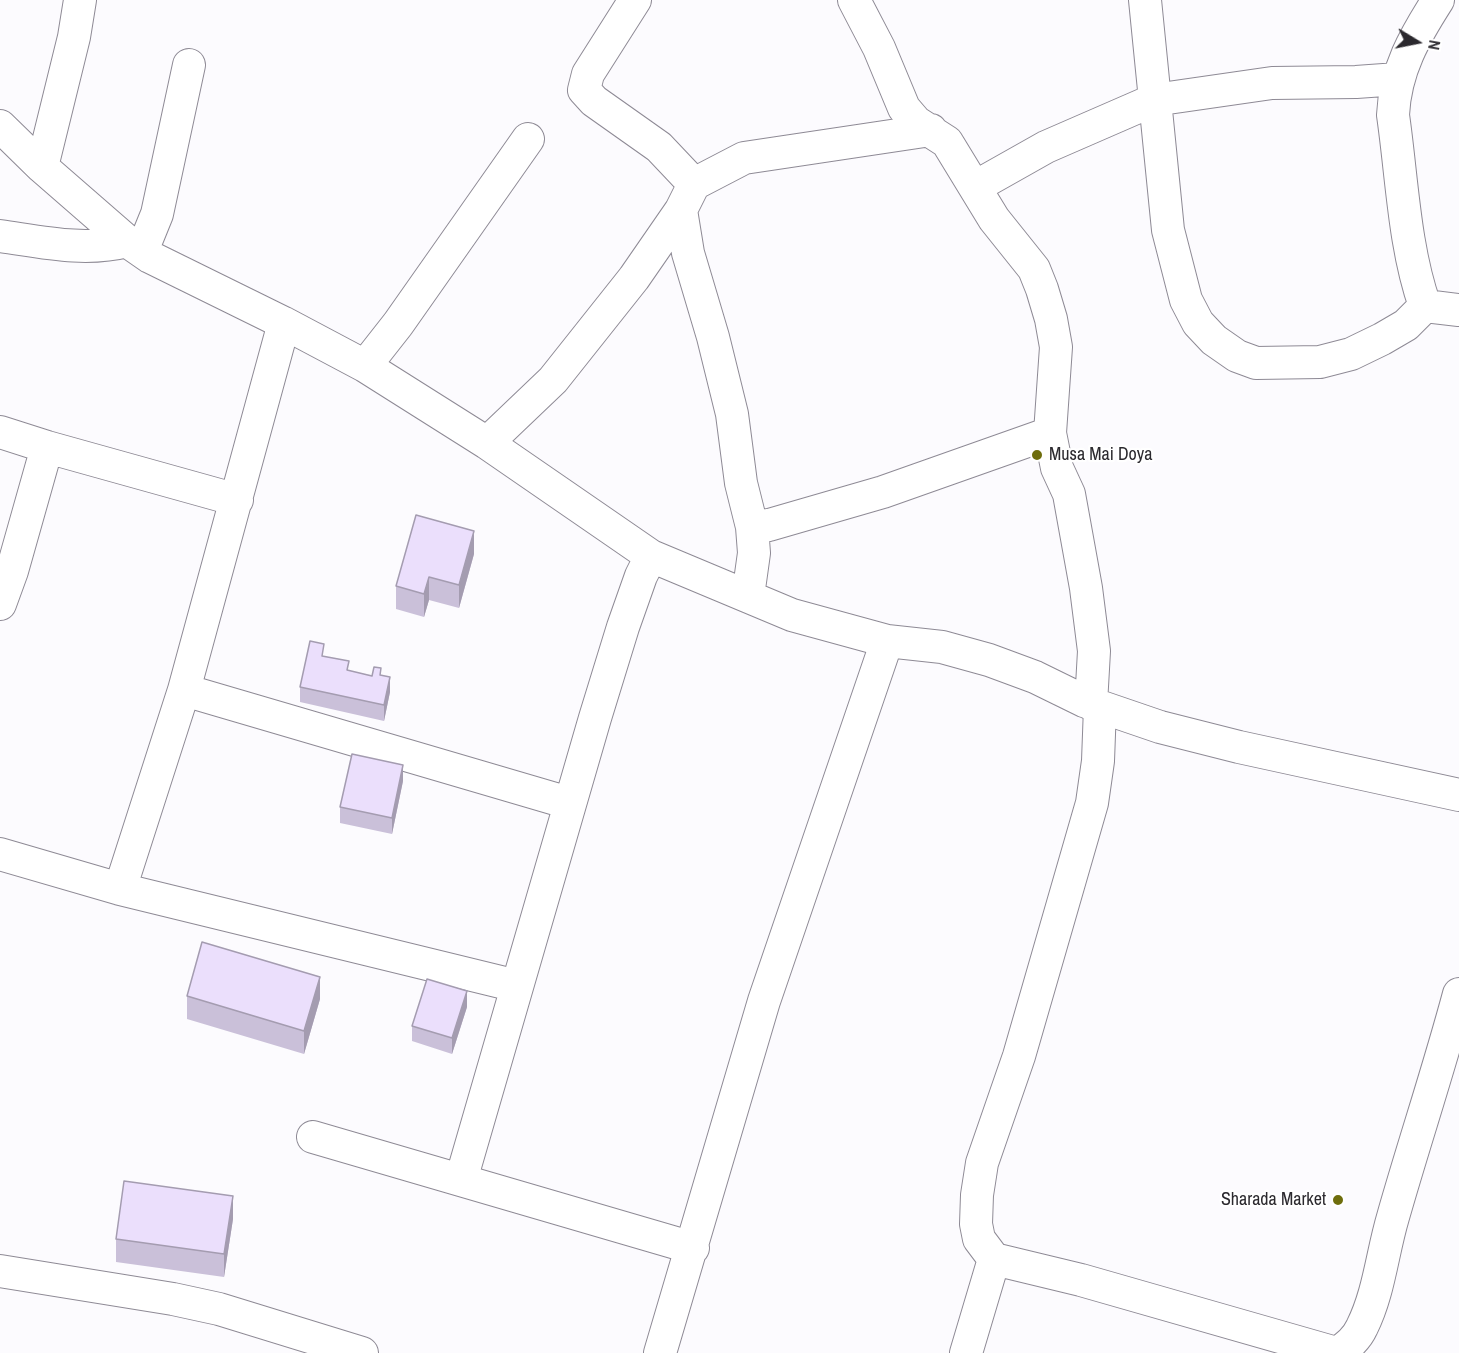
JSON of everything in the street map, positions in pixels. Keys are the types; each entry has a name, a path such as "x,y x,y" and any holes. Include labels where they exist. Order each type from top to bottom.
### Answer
{"street":[{"path":"42,167 74,37 80,0"},
{"path":"635,0 588,74 584,90 594,102 659,147 687,197 688,254 713,337 732,414 741,483 752,527 754,553 747,596"},
{"path":"854,0 879,48 904,108 916,122 947,142 994,219 1034,269 1042,289 1056,347 1050,433 1057,468 1069,494 1086,588 1094,651 1098,761 1092,803 1019,1056 982,1163 977,1195 976,1224 979,1239 994,1259 1081,1280 1243,1340 1337,1353 1353,1341 1362,1328 1375,1292 1392,1220 1459,994"},
{"path":"1146,0 1168,230 1186,300 1198,323 1214,340 1237,356 1256,363 1320,362 1350,354 1382,339 1406,326 1425,306"},
{"path":"1425,306 1407,226 1393,115 1398,79 1412,42 1438,0"},
{"path":"134,246 157,214 189,65"},
{"path":"975,187 1046,147 1154,100 1272,83 1398,79"},
{"path":"0,126 42,167 134,246 365,366 487,443 651,556 792,615 887,641 942,647 988,660 1035,677 1095,705 1160,727 1239,747 1459,795"},
{"path":"487,443 553,380 634,278 687,197 744,158 931,130"},
{"path":"365,366 398,324 528,139"},
{"path":"0,236 69,246 134,246"},
{"path":"1425,306 1459,310"},
{"path":"120,889 184,690 284,323"},
{"path":"0,432 237,500"},
{"path":"752,527 769,525 883,492 1050,433"},
{"path":"0,604 12,571 47,447"},
{"path":"460,1180 569,803 623,627 641,576 651,556"},
{"path":"660,1353 693,1248 764,1001 887,641"},
{"path":"184,690 569,803"},
{"path":"0,854 120,889 517,986"},
{"path":"313,1137 693,1248"},
{"path":"966,1353 994,1259"},
{"path":"0,1271 173,1299 219,1309 362,1353"}],"building":[{"path":"416,515 474,531 459,585 429,577 424,594 396,586"},
{"path":"310,641 324,644 322,656 349,661 347,670 372,676 374,667 381,668 380,675 390,677 384,705 300,687"},
{"path":"352,754 403,765 392,818 340,807"},
{"path":"202,942 320,977 304,1031 187,996"},
{"path":"427,979 467,991 452,1038 412,1026"},
{"path":"124,1181 233,1196 224,1254 116,1239"}],"place":[{"name":"Musa Mai Doya","path":"1037,455"},
{"name":"Sharada Market","path":"1338,1200"}]}
